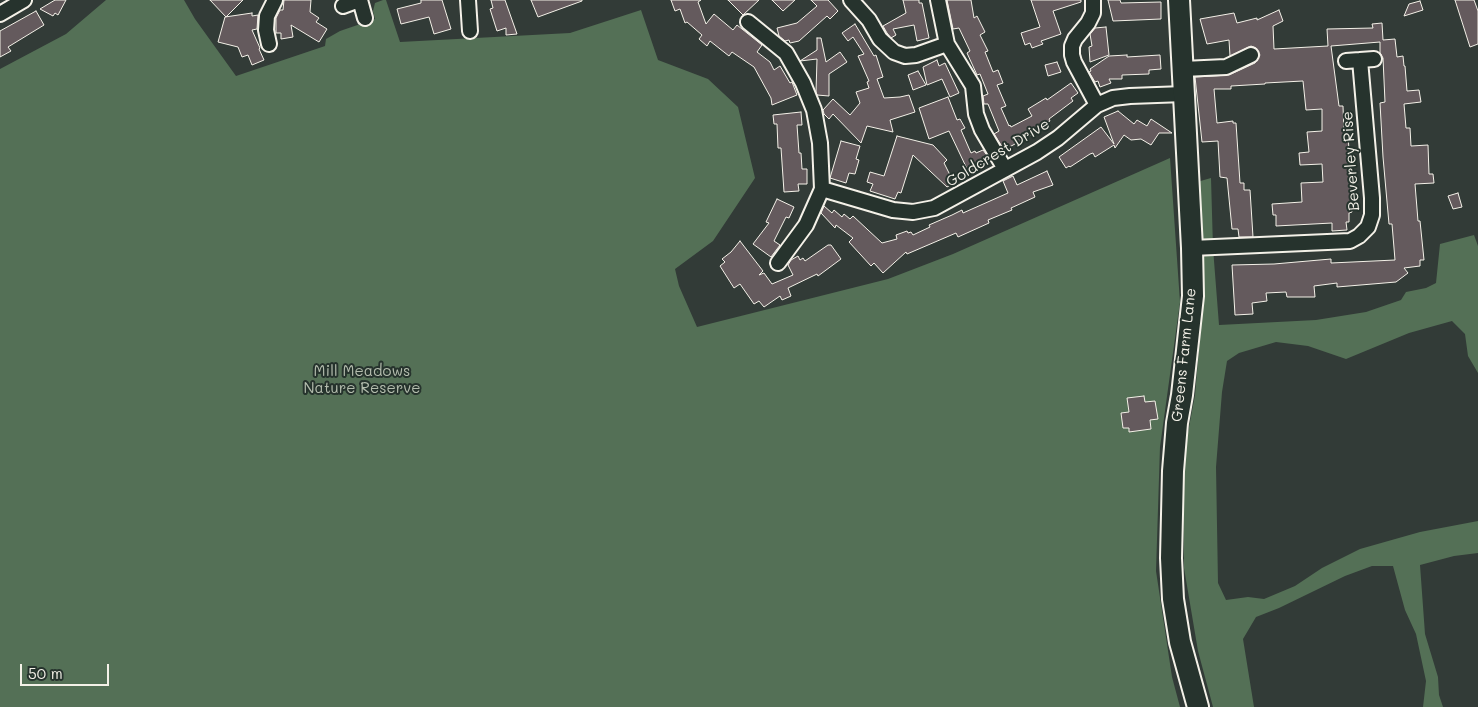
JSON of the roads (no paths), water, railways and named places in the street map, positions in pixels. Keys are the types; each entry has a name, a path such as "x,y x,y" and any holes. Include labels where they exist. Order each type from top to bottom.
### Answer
{"street":[{"path":"0,14 24,0"},
{"path":"269,44 266,30 267,16 275,0"},
{"path":"343,6 360,0 365,18"},
{"path":"468,0 470,31"},
{"path":"851,0 869,20 880,39 894,52 905,56 916,55 947,44"},
{"path":"938,0 947,44 973,86 976,114 982,130 1004,169"},
{"path":"1093,0 1093,14 1075,39 1072,46 1072,55 1097,105"},
{"name":"Greens Farm Lane","path":"1179,0 1193,296 1177,423 1173,471 1171,558 1173,599 1180,642 1198,707"},
{"path":"748,22 786,53 803,83 814,110 820,143 822,189 806,225 778,263"},
{"path":"1182,69 1226,68 1251,55"},
{"name":"Beverley Rise","path":"1192,248 1350,241 1359,236 1368,227 1372,215 1372,198 1353,61 1374,59"},
{"name":"Goldcrest Drive","path":"822,189 893,210 914,212 934,208 1037,152 1058,138 1097,105 1113,98 1184,94"}],"park label":[{"name":"Mill Meadows Nature Reserve","path":"362,380"}]}
